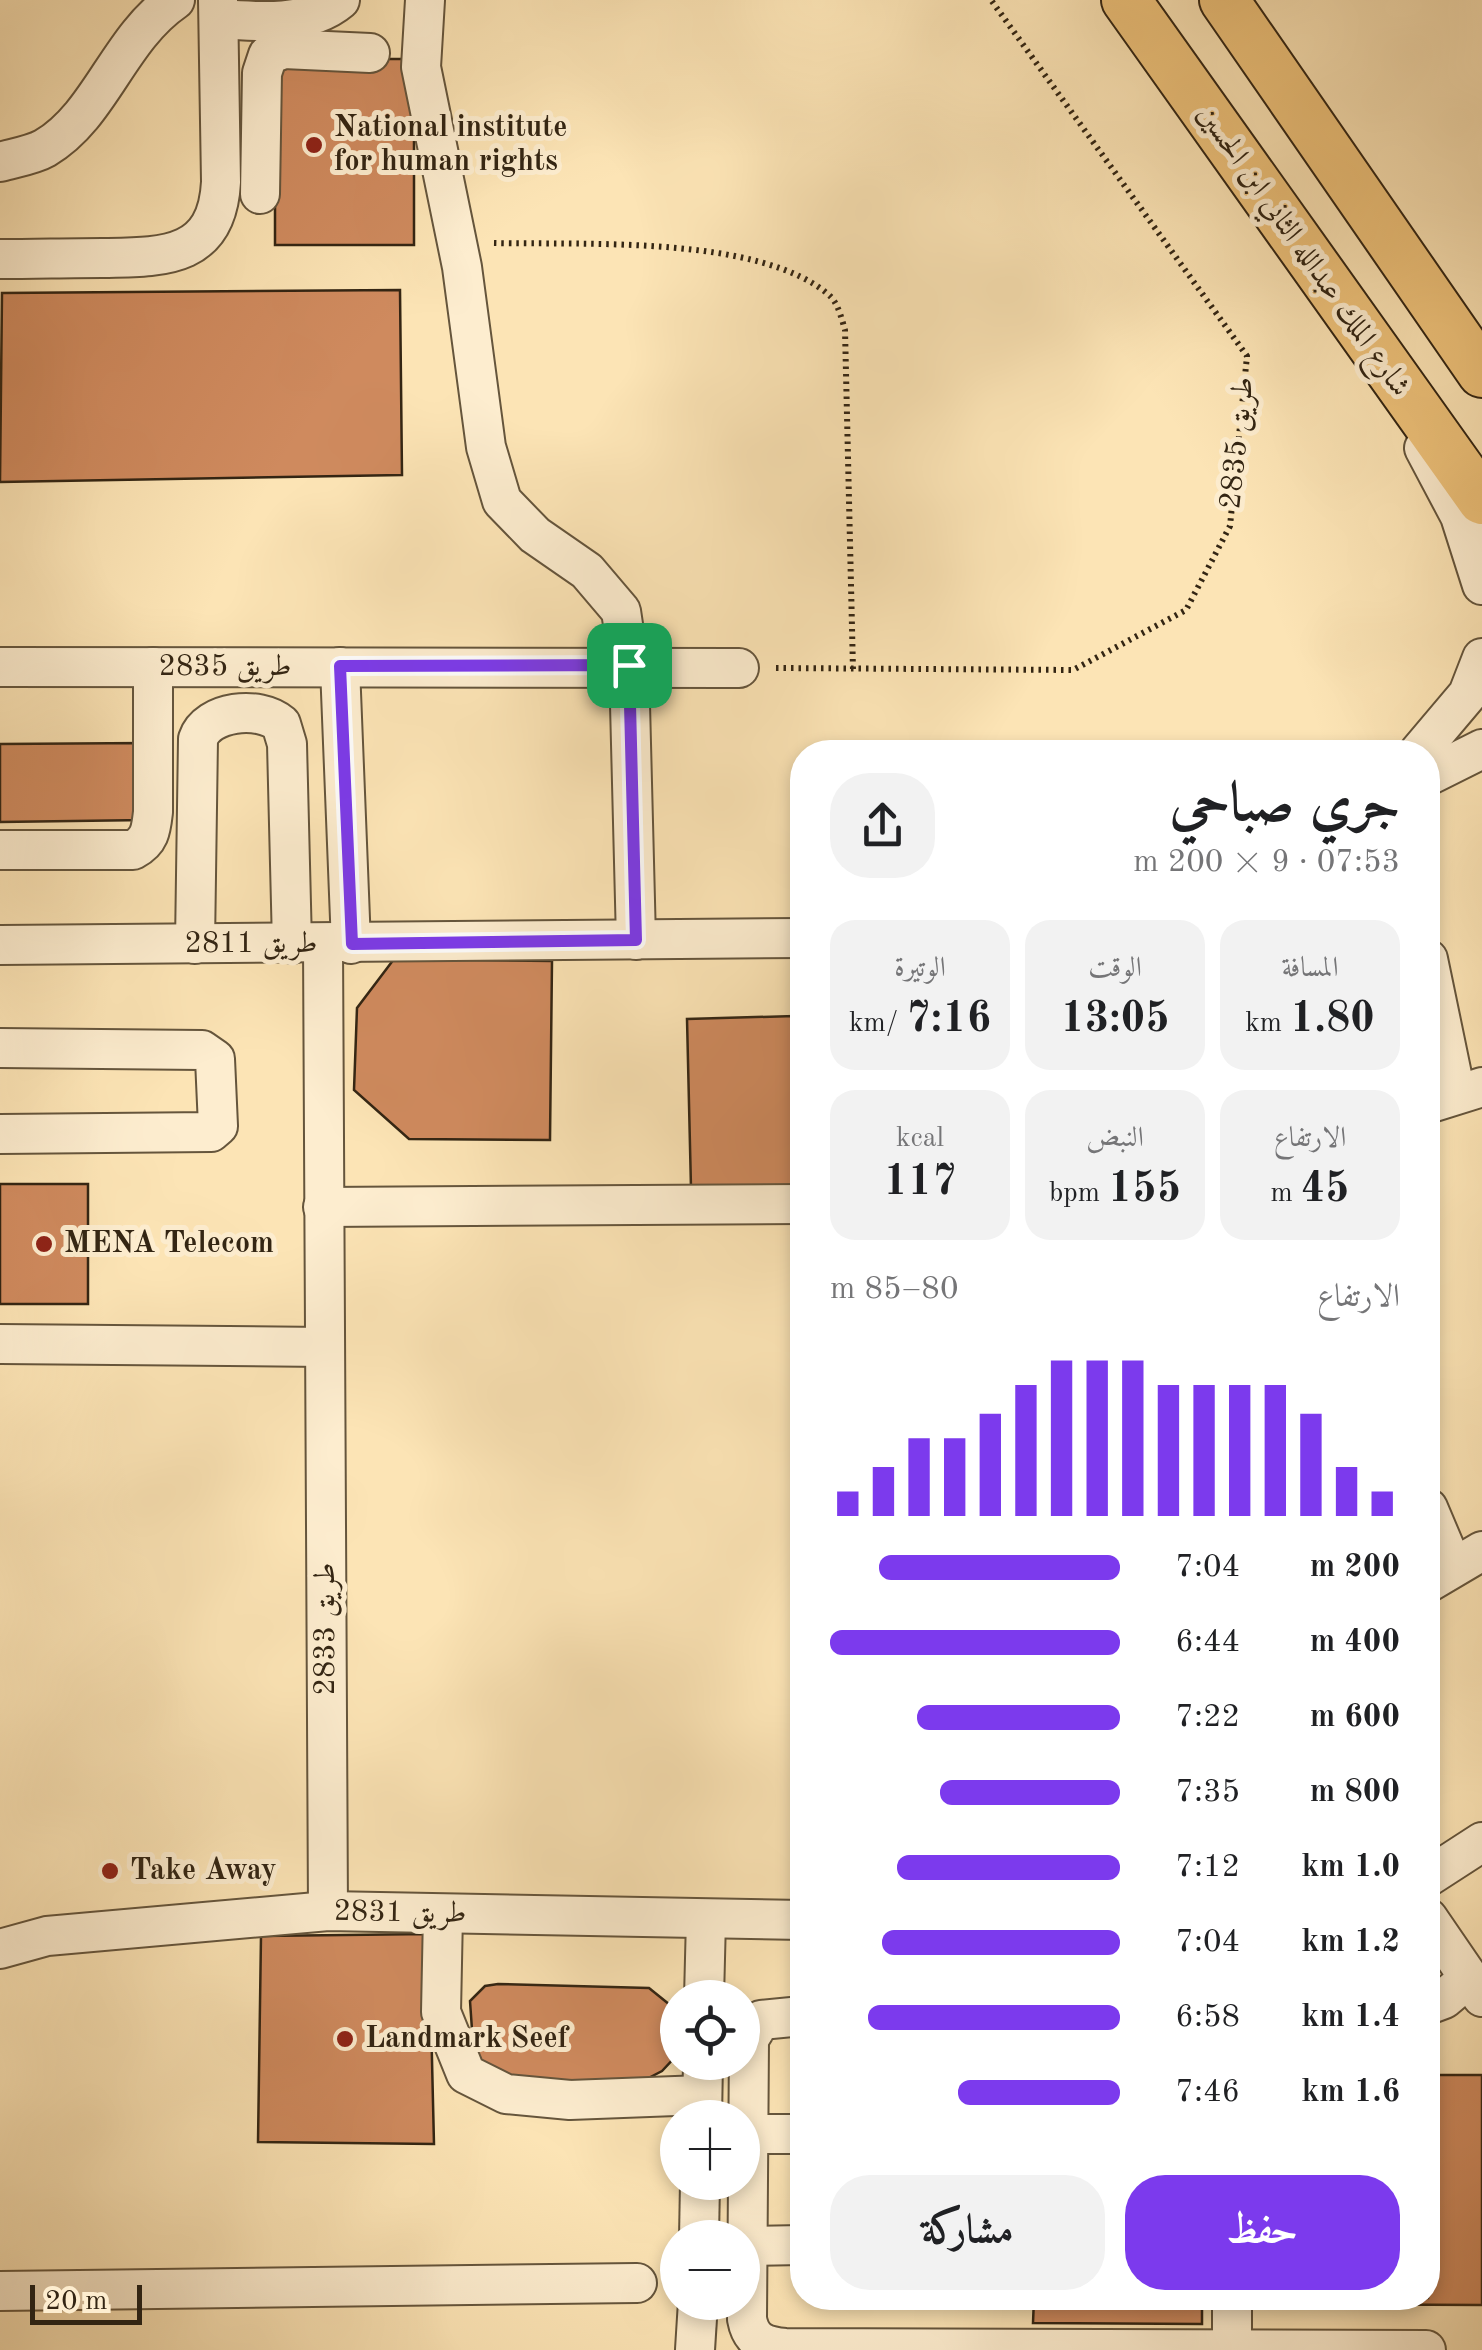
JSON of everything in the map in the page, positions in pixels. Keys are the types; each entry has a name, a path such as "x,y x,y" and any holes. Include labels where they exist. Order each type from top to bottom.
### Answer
{"main road":[{"name":"شارع الملك عبدالله الثاني ابن الحسين","path":"1126,0 1482,500"},
{"path":"1224,0 1482,373"}],"street":[{"path":"0,162 43,150 76,125 128,45 156,13 175,0"},
{"path":"0,259 175,254 211,226 220,205 219,10 256,22 326,12 340,0"},
{"path":"424,0 421,67 457,242 486,447 502,501 535,535 586,571 621,611 629,665 636,940"},
{"path":"260,194 262,73 268,55 284,49 370,53"},
{"path":"220,147 261,147"},
{"path":"1369,344 1460,516 1482,585"},
{"path":"1429,740 1468,694 1482,658"},
{"name":"طريق 2835","path":"0,666 740,668"},
{"path":"0,850 118,851 144,844 151,833 153,666"},
{"path":"322,944 340,666"},
{"path":"195,944 198,740 212,719 264,715 280,724 287,744 322,944"},
{"path":"1440,770 1482,749"},
{"name":"طريق 2811","path":"0,945 790,938"},
{"name":"طريق 2833","path":"322,944 328,1911"},
{"path":"1440,1019 1455,1095"},
{"path":"0,1048 202,1050 215,1059 218,1121 211,1132 0,1134"},
{"path":"323,1208 790,1204"},
{"path":"0,1344 325,1347"},
{"path":"1440,1535 1454,1567"},
{"path":"1440,1869 1482,1842"},
{"name":"طريق 2831","path":"0,1948 46,1936 328,1911 790,1920"},
{"path":"443,1914 441,2012 466,2074 506,2094 570,2100 702,2092"},
{"path":"704,1980 706,1919"},
{"path":"1440,1936 1476,1988 1440,2000"},
{"path":"750,2100 753,2028 771,2016 790,2016"},
{"path":"760,2134 790,2134"},
{"path":"760,2246 790,2245"},
{"path":"0,2291 638,2283"},
{"path":"1232,2310 1232,2349"},
{"path":"695,2350 697,2320"},
{"path":"748,2320 750,2332 759,2342 785,2348 1426,2350"}],"path":[{"name":"طريق 2835","path":"740,668 1073,670 1186,610 1230,526 1246,356 990,0"},
{"path":"457,242 654,247 772,262 833,297 846,330 853,670"}],"building":[{"path":"275,59 414,59 414,245 275,245"},
{"path":"400,290 402,475 0,482 2,293"},
{"path":"145,743 145,820 0,822 0,744"},
{"path":"394,959 552,961 550,1140 409,1139 354,1090 357,1008"},
{"path":"790,1016 790,1186 691,1188 687,1019"},
{"name":"MENA Telecom","path":"0,1184 88,1184 88,1304 0,1304"},
{"name":"Landmark Seef","path":"429,1934 434,2144 258,2142 261,1936"},
{"path":"485,1986 649,1988 660,1997 660,2072 637,2084 513,2082 488,2074 473,2044 470,2001"},
{"path":"1440,2075 1482,2075 1482,2305 1440,2305"},
{"path":"1034,2310 1202,2310 1202,2324 1033,2323"}],"place":[{"name":"National institute for human rights","path":"314,145"},
{"name":"MENA Telecom","path":"44,1244"},
{"name":"Take Away","path":"110,1871"},
{"name":"Landmark Seef","path":"345,2039"}],"route":[{"path":"629,665 636,940 352,944 340,666 629,665"}]}
